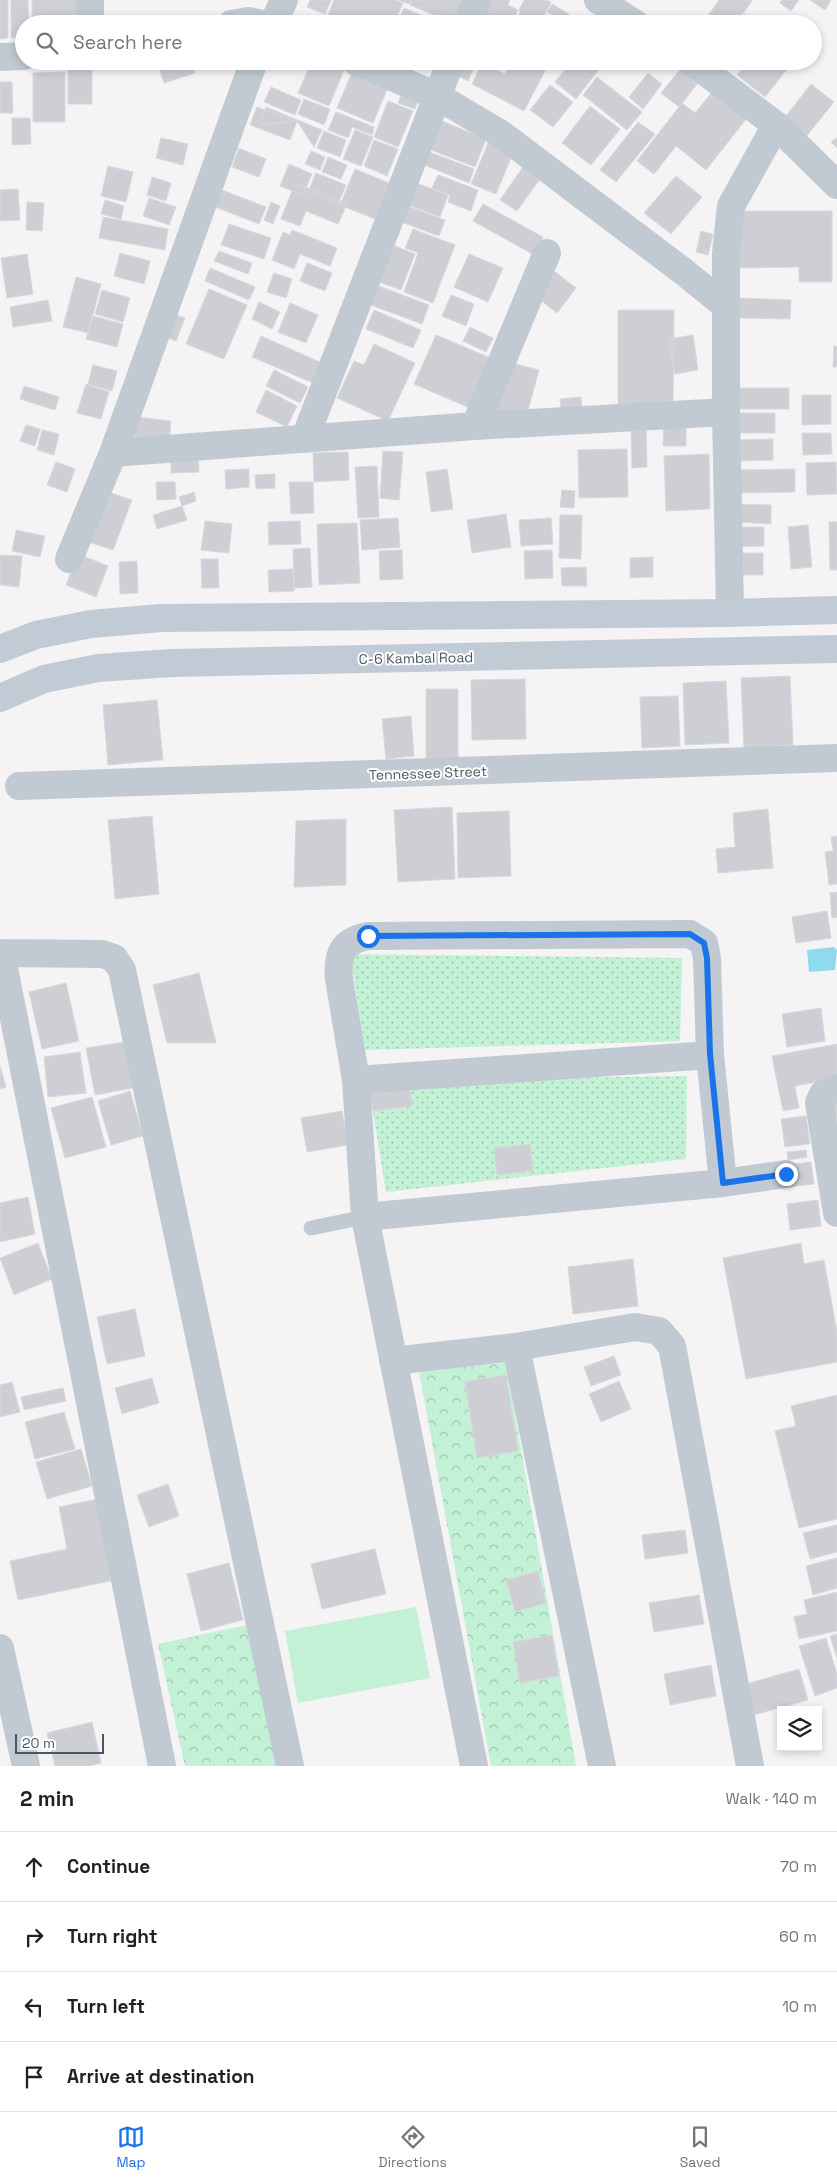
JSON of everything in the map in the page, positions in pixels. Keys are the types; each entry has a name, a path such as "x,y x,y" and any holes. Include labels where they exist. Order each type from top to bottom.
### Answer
{"main road":[{"path":"0,649 36,635 91,624 161,618 730,613 837,610"},
{"name":"C-6 Kambal Road","path":"0,698 44,679 98,668 164,664 837,649"}],"street":[{"path":"90,0 90,15"},
{"path":"277,15 284,0"},
{"path":"471,15 477,0"},
{"path":"598,0 622,15"},
{"path":"0,57 15,56"},
{"path":"69,559 113,453 251,70"},
{"path":"376,70 437,96 508,140 684,272 726,307"},
{"path":"305,438 447,70"},
{"path":"703,70 776,125 837,185"},
{"path":"730,613 726,412 726,253 731,206 776,125"},
{"path":"475,426 547,253"},
{"path":"113,453 475,426 726,412"},
{"name":"Tennessee Street","path":"19,786 837,758"},
{"path":"474,1766 365,1217 356,1080 339,979 339,963 342,950 348,943 368,936 690,934 704,943 707,958 710,1054 723,1183"},
{"path":"162,1766 1,953 102,954 114,958 122,970 290,1766"},
{"path":"356,1080 710,1054"},
{"path":"828,1096 837,1213"},
{"path":"365,1217 723,1183 786,1174"},
{"path":"393,1361 516,1347 635,1327 658,1331 672,1346 750,1766"},
{"path":"516,1347 602,1766"},
{"path":"0,1648 26,1766"}],"lane":[{"path":"311,1228 365,1217"}],"green space":[{"path":"350,954 682,958 680,1041 365,1050"},
{"path":"687,1076 686,1159 386,1192 368,1081"},
{"path":"506,1363 576,1766 491,1766 419,1371"},
{"path":"416,1607 430,1678 298,1703 285,1631"},
{"path":"247,1625 278,1766 185,1766 158,1644"}],"water":[{"path":"834,947 837,950 835,970 809,972 807,950"}],"building":[{"path":"0,0 8,0 8,38 0,39"},
{"path":"11,0 28,0 29,15 15,15 15,38 11,38"},
{"path":"32,0 80,0 81,15 32,15"},
{"path":"310,0 331,0 325,14 307,7"},
{"path":"334,0 395,0 403,3 398,15 328,15"},
{"path":"399,0 411,0 409,4"},
{"path":"412,0 464,0 457,15 434,15 410,5"},
{"path":"487,0 510,0 508,5 518,10 516,15 480,15"},
{"path":"524,0 546,0 551,2 544,15 522,15 519,10"},
{"path":"719,0 752,1 742,15 708,15"},
{"path":"782,0 799,0 791,11 780,3"},
{"path":"810,0 831,0 825,10"},
{"path":"552,4 569,14 552,15 547,12"},
{"path":"404,8 421,15 401,15"},
{"path":"68,70 92,70 92,104 68,104"},
{"path":"160,70 194,70 195,73 164,83"},
{"path":"308,70 344,70 329,106 298,93"},
{"path":"353,70 389,85 373,123 337,108"},
{"path":"454,70 473,70 468,81 452,73"},
{"path":"479,70 497,70 505,74 507,70 545,70 524,111 472,84"},
{"path":"565,70 598,70 576,99 555,82"},
{"path":"680,70 701,70 706,73 679,107 661,93"},
{"path":"741,70 786,70 765,97 737,75"},
{"path":"65,72 65,122 33,122 33,73"},
{"path":"648,73 662,84 643,109 629,97"},
{"path":"597,77 642,112 627,130 583,95"},
{"path":"0,82 12,82 13,113 0,113"},
{"path":"406,83 422,90 415,109 398,103"},
{"path":"811,84 834,102 800,144 785,132 793,122 786,116"},
{"path":"550,85 573,102 553,127 530,110"},
{"path":"717,86 751,113 706,170 676,146 654,174 637,161 682,103 695,113"},
{"path":"271,87 301,100 295,115 264,102"},
{"path":"304,99 330,109 324,125 298,114"},
{"path":"388,101 413,111 398,147 374,137"},
{"path":"590,106 620,129 591,165 562,143"},
{"path":"257,107 297,121 290,140 250,125"},
{"path":"266,107 322,130 314,147 297,121 259,125"},
{"path":"336,112 374,127 372,135 352,127 348,138 328,130"},
{"path":"12,118 30,118 31,144 12,145"},
{"path":"437,119 486,139 475,167 426,148"},
{"path":"638,122 655,134 616,182 600,170"},
{"path":"355,130 373,137 361,166 343,159"},
{"path":"324,131 346,140 340,157 317,148"},
{"path":"837,137 837,148 831,142"},
{"path":"161,138 188,144 183,165 156,158"},
{"path":"374,140 398,149 387,176 364,166"},
{"path":"489,141 514,151 496,194 471,184"},
{"path":"239,148 266,159 259,177 232,167"},
{"path":"311,151 325,157 320,170 305,164"},
{"path":"427,151 474,169 469,183 422,164"},
{"path":"328,157 347,165 341,179 322,172"},
{"path":"289,164 312,174 303,195 280,186"},
{"path":"525,164 542,176 517,211 500,200"},
{"path":"108,166 133,172 126,202 101,196"},
{"path":"355,169 389,183 375,219 340,205"},
{"path":"316,173 346,185 338,204 308,192"},
{"path":"438,175 478,190 471,211 448,202 450,195 432,188"},
{"path":"676,176 702,197 671,234 644,213"},
{"path":"152,177 171,183 166,201 147,195"},
{"path":"411,181 448,195 440,217 403,203"},
{"path":"295,183 347,204 338,224 306,211 300,226 281,219"},
{"path":"18,189 20,220 0,221 0,190"},
{"path":"222,190 266,207 259,224 215,207"},
{"path":"149,198 176,207 169,225 143,216"},
{"path":"105,200 124,206 121,219 101,214"},
{"path":"27,202 44,203 42,231 26,230"},
{"path":"271,202 280,206 273,224 264,220"},
{"path":"402,204 445,220 439,236 396,220"},
{"path":"483,204 543,237 534,255 473,221"},
{"path":"738,211 832,211 832,282 799,282 799,267 738,268"},
{"path":"103,217 168,229 165,250 99,238"},
{"path":"229,224 271,238 264,259 221,245"},
{"path":"413,229 455,245 433,303 404,292 418,253 405,248"},
{"path":"292,230 337,248 330,266 300,254 294,269 272,260 283,232 290,235"},
{"path":"701,231 713,234 708,255 696,252"},
{"path":"385,242 415,254 401,290 371,279"},
{"path":"219,251 252,263 248,274 214,261"},
{"path":"120,253 150,261 144,284 114,276"},
{"path":"27,254 33,294 7,298 1,258"},
{"path":"469,254 503,268 488,302 454,287"},
{"path":"307,263 332,273 325,291 300,281"},
{"path":"210,268 255,287 249,300 205,281"},
{"path":"554,271 576,288 557,313 535,296"},
{"path":"274,273 292,279 286,298 267,292"},
{"path":"76,277 101,284 88,333 63,327"},
{"path":"376,285 429,305 422,324 368,304"},
{"path":"209,289 247,305 224,359 186,344"},
{"path":"102,290 130,298 123,322 95,314"},
{"path":"451,295 474,304 466,326 442,316"},
{"path":"740,298 791,300 790,319 740,318"},
{"path":"48,300 52,321 13,327 10,307"},
{"path":"259,302 280,312 272,329 252,319"},
{"path":"290,303 318,315 306,343 278,332"},
{"path":"374,310 421,330 413,348 366,329"},
{"path":"618,310 674,310 673,407 618,407"},
{"path":"168,312 185,318 176,341 159,334"},
{"path":"93,316 123,324 117,347 86,339"},
{"path":"470,327 493,338 486,352 463,341"},
{"path":"436,335 493,359 472,409 414,384"},
{"path":"693,335 698,370 675,374 669,339"},
{"path":"261,336 322,363 313,383 252,357"},
{"path":"374,344 415,363 388,421 337,398 354,361 364,365"},
{"path":"834,346 837,346 837,367 833,367"},
{"path":"508,362 539,370 525,421 494,412"},
{"path":"93,365 117,371 112,391 88,384"},
{"path":"274,370 308,387 300,403 266,386"},
{"path":"86,384 109,392 101,419 77,413"},
{"path":"24,386 59,397 55,410 20,399"},
{"path":"735,388 789,388 789,409 735,409"},
{"path":"266,390 297,406 287,427 256,412"},
{"path":"802,395 831,395 831,424 802,425"},
{"path":"581,397 583,415 562,417 560,399"},
{"path":"733,413 775,413 775,433 733,433"},
{"path":"136,417 171,421 169,443 134,440"},
{"path":"664,423 686,424 686,446 663,446"},
{"path":"26,425 40,429 35,446 20,441"},
{"path":"646,426 647,467 632,468 631,427"},
{"path":"42,430 59,434 54,455 37,450"},
{"path":"802,433 831,433 832,454 803,455"},
{"path":"773,439 773,460 736,461 736,440"},
{"path":"627,449 628,497 579,498 578,450"},
{"path":"383,451 403,452 399,500 380,498"},
{"path":"348,452 349,480 314,482 313,453"},
{"path":"198,453 199,472 171,473 171,454"},
{"path":"709,454 710,509 666,511 664,456"},
{"path":"56,462 75,469 67,492 47,485"},
{"path":"836,462 837,494 807,495 806,463"},
{"path":"377,466 379,517 358,518 355,467"},
{"path":"249,469 249,487 226,489 225,470"},
{"path":"447,469 453,509 431,512 426,472"},
{"path":"795,469 795,492 738,493 738,470"},
{"path":"275,474 275,488 256,489 255,475"},
{"path":"156,482 175,482 176,499 157,500"},
{"path":"289,482 313,482 314,513 291,514"},
{"path":"562,490 575,491 574,508 560,507"},
{"path":"105,491 132,500 113,550 86,541"},
{"path":"194,492 196,501 182,506 179,497"},
{"path":"735,504 771,505 771,524 735,522"},
{"path":"182,506 187,520 157,529 153,515"},
{"path":"506,514 511,547 472,553 467,520"},
{"path":"560,515 582,515 581,559 559,558"},
{"path":"398,518 400,547 362,550 360,520"},
{"path":"551,518 553,544 521,546 519,520"},
{"path":"205,521 232,524 229,553 201,550"},
{"path":"300,521 301,544 269,545 268,522"},
{"path":"829,522 837,522 837,570 830,570"},
{"path":"357,523 360,583 319,585 317,524"},
{"path":"808,525 812,567 791,569 788,527"},
{"path":"734,527 764,527 764,546 734,547"},
{"path":"16,530 45,536 40,557 12,551"},
{"path":"310,548 312,587 294,588 293,549"},
{"path":"402,550 403,579 380,580 379,551"},
{"path":"552,550 553,578 525,579 524,551"},
{"path":"737,553 763,553 763,575 736,575"},
{"path":"78,554 108,566 96,597 66,585"},
{"path":"0,555 22,556 19,587 0,585"},
{"path":"653,557 653,577 630,578 630,558"},
{"path":"201,559 218,559 219,588 202,588"},
{"path":"137,561 138,593 120,594 119,562"},
{"path":"586,567 587,586 562,586 561,568"},
{"path":"294,569 294,591 269,592 268,570"},
{"path":"790,676 793,745 744,748 741,678"},
{"path":"525,679 526,739 472,740 471,680"},
{"path":"726,681 729,743 685,745 683,683"},
{"path":"426,689 458,689 458,761 426,761"},
{"path":"678,696 680,746 642,748 640,697"},
{"path":"157,700 163,760 108,765 103,705"},
{"path":"411,716 414,756 386,759 382,719"},
{"path":"452,807 455,879 398,882 394,810"},
{"path":"768,809 773,868 718,873 716,849 735,847 733,813"},
{"path":"509,811 511,876 458,878 457,813"},
{"path":"152,816 159,894 115,899 108,820"},
{"path":"346,819 346,885 294,887 296,821"},
{"path":"837,836 837,884 829,885 825,852 833,851 831,837"},
{"path":"837,892 837,917 832,918 830,893"},
{"path":"827,911 831,938 796,943 792,917"},
{"path":"199,973 216,1043 167,1043 153,985"},
{"path":"66,983 79,1041 42,1049 29,992"},
{"path":"821,1008 825,1041 787,1047 782,1014"},
{"path":"125,1042 133,1088 95,1095 86,1048"},
{"path":"837,1044 837,1078 795,1086 799,1108 783,1111 772,1056"},
{"path":"80,1052 86,1093 48,1097 44,1057"},
{"path":"0,1066 6,1087 0,1089"},
{"path":"408,1080 412,1106 373,1111 368,1081"},
{"path":"130,1091 143,1136 111,1145 98,1101"},
{"path":"92,1097 106,1147 65,1158 51,1108"},
{"path":"837,1100 837,1125 832,1125 827,1102"},
{"path":"342,1111 348,1145 307,1152 301,1118"},
{"path":"806,1116 810,1144 785,1147 781,1119"},
{"path":"530,1144 533,1171 497,1175 494,1148"},
{"path":"806,1150 807,1157 788,1160 787,1152"},
{"path":"811,1162 814,1184 789,1187 786,1165"},
{"path":"28,1197 35,1234 0,1242 0,1203"},
{"path":"818,1200 821,1226 790,1230 787,1204"},
{"path":"38,1243 52,1279 14,1295 0,1258"},
{"path":"801,1243 804,1264 824,1260 837,1332 837,1362 746,1379 723,1258"},
{"path":"633,1259 638,1306 573,1314 568,1267"},
{"path":"135,1309 145,1356 107,1364 97,1317"},
{"path":"614,1356 621,1375 591,1386 584,1367"},
{"path":"506,1375 518,1451 477,1458 465,1382"},
{"path":"152,1378 159,1403 122,1414 115,1388"},
{"path":"619,1381 631,1409 601,1422 589,1394"},
{"path":"12,1382 20,1412 0,1417 0,1385"},
{"path":"63,1388 66,1401 24,1410 21,1397"},
{"path":"837,1395 837,1519 799,1528 775,1431 796,1426 791,1406"},
{"path":"64,1412 75,1449 35,1459 25,1422"},
{"path":"81,1449 92,1486 47,1499 36,1462"},
{"path":"168,1484 179,1516 149,1527 137,1495"},
{"path":"98,1499 115,1580 18,1600 10,1561 67,1549 59,1507"},
{"path":"837,1525 837,1552 810,1559 803,1533"},
{"path":"685,1530 688,1553 645,1559 642,1535"},
{"path":"375,1549 386,1594 322,1609 311,1564"},
{"path":"837,1558 837,1588 813,1595 806,1566"},
{"path":"229,1563 243,1620 201,1631 187,1574"},
{"path":"538,1571 546,1603 515,1612 506,1580"},
{"path":"837,1592 837,1631 799,1639 794,1617 807,1614 804,1600"},
{"path":"699,1595 704,1624 654,1632 649,1603"},
{"path":"837,1634 837,1658 830,1636"},
{"path":"552,1635 559,1676 520,1683 513,1642"},
{"path":"826,1638 837,1674 837,1688 815,1696 799,1646"},
{"path":"711,1665 716,1696 670,1705 664,1674"},
{"path":"799,1669 808,1700 786,1706 777,1706 777,1709 754,1715 746,1684"},
{"path":"92,1722 101,1763 90,1766 55,1766 47,1733"}],"route":[{"path":"368,936 463,937 690,934 704,943 707,958 710,1054 723,1183 786,1174"}]}
